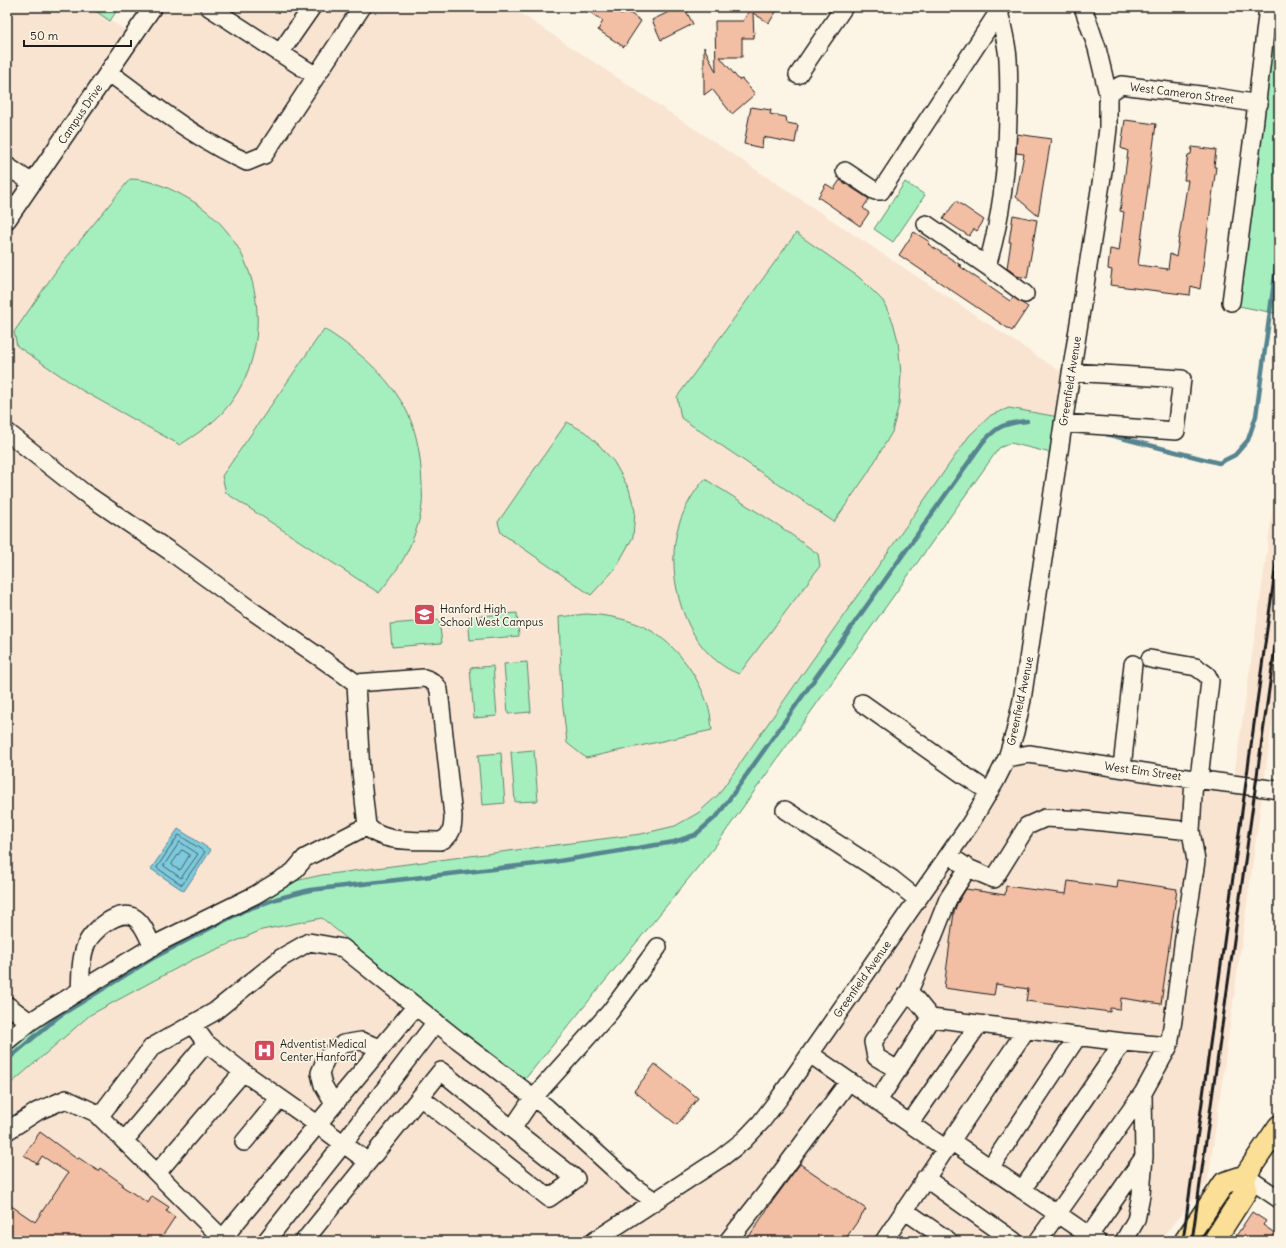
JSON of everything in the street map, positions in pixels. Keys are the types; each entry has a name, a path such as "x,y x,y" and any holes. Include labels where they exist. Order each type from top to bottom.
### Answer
{"main road":[{"path":"1185,1241 1224,1183 1245,1176 1279,1126"},
{"path":"1214,1241 1246,1191 1245,1176"}],"street":[{"name":"Campus Drive","path":"7,220 153,7"},
{"path":"209,7 316,76"},
{"path":"280,52 312,7"},
{"path":"108,72 183,125 226,153 247,162 264,155 362,7"},
{"path":"798,75 844,7"},
{"name":"Greenfield Avenue","path":"599,1240 654,1201 720,1158 744,1140 766,1116 970,824 1007,758 1015,732 1022,700 1063,423 1103,171 1108,128 1108,94 1083,7"},
{"path":"1231,302 1258,104 1268,7"},
{"path":"845,171 875,191 882,191 1001,9"},
{"path":"987,266 994,244 1008,150 1008,57 1001,9"},
{"name":"West Cameron Street","path":"1108,94 1121,85 1216,96 1258,104"},
{"path":"7,166 32,183"},
{"path":"926,224 1025,294"},
{"path":"1063,423 1176,431 1182,379 1072,372"},
{"path":"7,432 84,492 356,683 424,678 437,684 439,690 453,816 453,826 450,834 444,839 440,841 395,839 374,833 367,826 361,772 356,683"},
{"path":"1038,1241 1142,1093 1169,1046 1196,861 1191,831 1196,778 1210,681 1207,675 1196,667 1150,659"},
{"path":"1122,768 1133,664"},
{"path":"862,703 989,792"},
{"name":"West Elm Street","path":"1007,758 1030,754 1279,790"},
{"path":"785,810 892,879 917,899"},
{"path":"948,855 968,868 994,879 1027,826 1045,818 1083,820 1191,831"},
{"path":"7,1041 30,1022 153,947 256,895 292,872 305,858 367,826"},
{"path":"898,1070 876,1057 873,1042 909,990 932,942 948,899 968,868"},
{"path":"80,991 83,955 86,943 90,936 111,920 123,915 130,915 135,918 141,924 153,947"},
{"path":"99,1116 152,1047 214,1012 281,958 309,942 343,948 546,1107 634,1186 654,1201"},
{"path":"512,1129 533,1098 610,1012 658,947"},
{"path":"909,990 932,1018 1123,1042 1169,1046"},
{"path":"7,1005 30,1022"},
{"path":"7,1131 38,1111 66,1099 96,1113 224,1240 317,1124 416,1006"},
{"path":"878,1101 932,1018"},
{"path":"266,1241 343,1144 436,1022"},
{"path":"192,1024 206,1043 243,1072 368,1162"},
{"path":"910,1123 979,1024"},
{"path":"884,1241 1026,1030"},
{"path":"990,1168 1078,1036"},
{"path":"334,1104 323,1085 320,1073 326,1058 343,1044 360,1040 381,1048"},
{"path":"1022,1190 1123,1042"},
{"path":"124,1141 206,1043"},
{"path":"810,1054 910,1123 990,1168 1093,1238 1144,1156"},
{"path":"304,1241 368,1162 420,1097 441,1071 576,1179 549,1198 420,1097"},
{"path":"157,1173 243,1072"},
{"path":"728,1241 769,1189 849,1081"},
{"path":"1124,1241 1136,1220 1141,1195 1144,1156 1142,1093"},
{"path":"244,1142 280,1098"},
{"path":"1245,1176 1279,1199"},
{"path":"925,1178 1014,1241"},
{"path":"904,1210 949,1241"}],"shaded area":[{"name":"Hanford High School West Campus","path":"7,7 90,7 133,35 153,7 511,7 1070,378 1064,418 1009,408 718,795 698,813 675,826 641,834 322,875 7,1031"},
{"path":"1279,464 1279,676 1208,1182 1159,1241 7,1241 7,1087 90,1015 192,960 262,930 322,918 658,1198 744,1140 1007,758 1233,783"}],"green space":[{"path":"90,7 119,7 110,21"},
{"path":"1277,7 1279,7 1279,314 1234,305 1259,104"},
{"path":"130,179 138,179 168,188 189,199 214,218 234,241 248,268 256,297 257,328 252,358 241,386 218,417 203,430 180,445 83,391 17,346 14,332 58,268"},
{"path":"905,182 925,195 893,242 874,229"},
{"path":"796,233 860,278 883,301 893,322 898,341 901,374 899,404 892,432 868,473 834,522 681,418 677,397"},
{"path":"324,329 367,360 394,390 411,421 417,442 421,464 422,497 419,520 403,560 379,593 226,493 222,476"},
{"path":"1009,408 1064,418 1059,455 1011,443 999,448 716,845 521,1084 322,918 262,930 192,960 90,1015 7,1087 7,1031 39,1006 110,963 253,890 322,875 641,834 675,826 698,813 718,795 969,436 991,415"},
{"path":"567,422 585,432 614,462 629,489 635,511 633,537 615,569 591,595 501,533 498,522"},
{"path":"705,479 778,525 818,554 820,566 739,674 718,662 705,650 694,634 685,617 679,599 675,579 675,541 679,524 690,500"},
{"path":"517,613 519,636 470,640 468,617"},
{"path":"586,614 614,617 640,625 652,631 674,649 691,671 705,696 711,716 712,730 586,758 567,743 562,698 559,617"},
{"path":"439,620 442,643 392,647 390,624"},
{"path":"527,662 531,712 508,714 504,664"},
{"path":"493,666 497,716 474,718 470,668"},
{"path":"534,750 538,801 515,802 511,752"},
{"path":"501,753 505,803 482,805 478,755"}],"water":[{"path":"178,829 211,850 184,891 151,869"}],"building":[{"path":"582,7 611,7 622,15 627,11 641,21 624,47 598,30 603,21"},
{"path":"670,7 684,7 693,24 661,40 652,20 671,11"},
{"path":"743,7 779,7 769,23 753,13 754,38 742,38 742,57 720,57 739,80 742,79 755,94 732,114 712,89 704,95 704,47 716,72 715,21 743,21 749,11"},
{"path":"751,107 771,110 770,114 786,117 787,123 798,125 795,143 763,137 762,148 744,144"},
{"path":"1125,120 1156,124 1138,265 1168,269 1170,254 1176,257 1188,180 1184,180 1188,155 1191,154 1192,147 1216,150 1214,167 1216,167 1200,289 1191,286 1190,295 1110,285 1112,270 1108,269 1110,249 1119,251 1124,212 1120,211 1128,151 1121,148"},
{"path":"1017,134 1051,139 1038,216 1016,197 1024,154 1016,153"},
{"path":"840,180 869,199 863,208 869,213 860,226 818,197 826,184 834,189"},
{"path":"956,201 984,220 977,231 974,229 969,236 943,219"},
{"path":"1013,215 1037,220 1027,278 1017,276 1007,268"},
{"path":"914,232 930,242 928,244 962,266 958,265 1010,301 1013,297 1028,307 1012,331 899,255"},
{"path":"1118,880 1177,889 1161,1004 1121,998 1120,1009 1110,1008 1110,1012 1026,1001 1028,989 996,984 994,995 944,988 954,912 966,889 1005,895 1006,886 1066,894 1068,881 1117,888"},
{"path":"655,1064 698,1098 677,1125 634,1091"},
{"path":"40,1132 77,1159 79,1158 98,1171 100,1168 123,1184 122,1186 148,1203 152,1196 169,1207 166,1211 175,1217 159,1241 117,1241 109,1236 106,1241 7,1241 7,1203 35,1222 68,1173 42,1156 37,1164 24,1155"},
{"path":"800,1164 866,1209 844,1241 746,1241 772,1202"},
{"path":"1252,1212 1266,1221 1263,1225 1279,1236 1279,1241 1244,1241 1236,1236"}],"waterway":[{"path":"1106,434 1219,463 1235,455 1248,440 1256,416 1279,245"},
{"path":"7,1060 59,1016 153,958 243,911 276,899 310,890 553,862 674,842 695,835 718,815 983,442 993,432 1002,426 1027,421"}],"railway":[{"path":"1183,1241 1279,542"},
{"path":"1192,1241 1279,618"}],"place":[{"name":"Hanford High School West Campus","path":"425,615"},
{"name":"Adventist Medical Center Hanford","path":"265,1050"}]}
